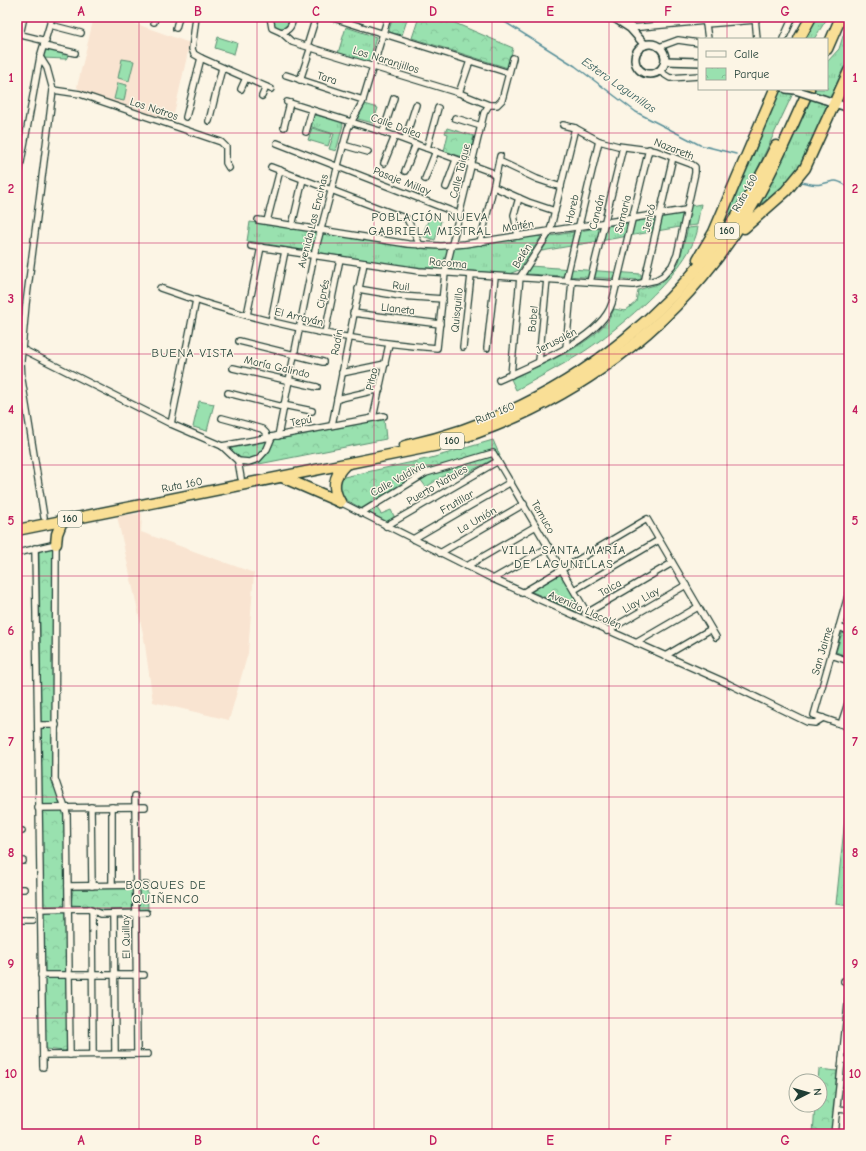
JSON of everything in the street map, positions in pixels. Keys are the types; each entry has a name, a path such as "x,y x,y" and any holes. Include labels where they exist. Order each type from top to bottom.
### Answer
{"highway":[{"path":"800,38 811,17"},
{"path":"824,38 834,17"},
{"path":"828,47 841,17"},
{"path":"722,252 755,217 781,196 796,180 808,162 836,104 849,71"},
{"path":"669,300 694,266 711,237 775,90"},
{"name":"Ruta 160","path":"17,523 409,445 443,436 490,419 546,393 586,368 630,336 669,300 704,261 740,212 767,163 797,90"},
{"name":"Ruta 160","path":"17,530 422,449 460,439 506,422 554,399 601,370 641,340 680,302 722,252 763,187 809,90"},
{"path":"340,502 334,483 337,475 345,465"},
{"path":"281,477 340,502"},
{"path":"56,544 57,534 62,521"}],"street":[{"path":"24,17 18,35 75,54"},
{"path":"17,177 19,173 40,56 45,44 52,17"},
{"path":"176,28 179,17"},
{"path":"196,17 192,49 194,54 269,88 262,96"},
{"path":"270,17 272,28 281,32 287,30 291,26 292,17"},
{"path":"300,80 316,17"},
{"path":"330,17 509,73"},
{"name":"Avenida Las Encinas","path":"238,461 249,462 258,459 267,449 283,406 314,255 343,145 350,121 363,100 388,17"},
{"path":"613,17 630,28 645,45"},
{"path":"630,17 630,28"},
{"path":"783,38 793,17"},
{"path":"630,28 706,20 756,18 757,38"},
{"path":"706,20 708,38"},
{"path":"50,25 81,33"},
{"name":"Los Naranjillos","path":"281,32 289,40 460,93 489,105"},
{"path":"659,47 678,40 698,43"},
{"path":"652,44 659,47 664,53 665,61 659,71 652,74 645,73 637,65 637,53 645,45 652,44"},
{"path":"40,56 47,68 53,90 22,349 22,380 44,517"},
{"path":"186,117 200,58"},
{"path":"489,105 497,105 501,102 513,58"},
{"path":"460,93 470,61"},
{"path":"665,61 698,62"},
{"path":"209,121 222,68"},
{"path":"659,71 670,78 698,76"},
{"name":"Tara","path":"286,75 363,100"},
{"path":"241,88 246,78"},
{"name":"Los Notros","path":"53,90 80,94 221,142 226,147 226,163 229,168"},
{"path":"800,90 849,108"},
{"path":"384,132 394,98"},
{"name":"Calle Dalea","path":"284,127 289,103 384,132 436,151 471,166 491,172 495,176"},
{"path":"405,140 416,105"},
{"name":"Calle Taique","path":"437,348 445,273 484,111 489,105"},
{"path":"427,148 438,108"},
{"path":"306,132 312,110"},
{"path":"455,118 481,126"},
{"name":"Nazareth","path":"563,125 575,128 599,141 623,147 649,149 691,164 695,169 680,245 674,262 663,276 644,283"},
{"name":"Belén","path":"511,375 520,277 550,232 575,128"},
{"path":"384,163 395,136"},
{"name":"Horeb","path":"566,348 569,281 578,227 599,141"},
{"name":"Pasaje Millay","path":"277,143 459,214"},
{"path":"405,171 416,144"},
{"path":"343,145 368,152"},
{"name":"Canaán","path":"590,282 623,147"},
{"name":"Samaria","path":"616,284 649,149"},
{"path":"426,179 436,151"},
{"name":"Jericó","path":"644,283 673,157"},
{"path":"480,242 500,158 537,179 561,187"},
{"path":"446,187 456,160"},
{"path":"271,167 407,219 420,245"},
{"path":"267,221 280,170"},
{"path":"292,226 303,179"},
{"path":"494,187 518,198 555,211"},
{"path":"518,198 514,215 518,236"},
{"name":"Maitén","path":"258,220 420,245 451,246 686,210"},
{"name":"Racoma","path":"251,246 340,260 445,273 633,285 644,283"},
{"path":"247,315 261,247"},
{"path":"271,321 285,251"},
{"name":"Ciprés","path":"325,333 340,260"},
{"name":"Radín","path":"332,425 348,337 364,263"},
{"name":"Quisquillo","path":"463,347 471,275"},
{"path":"487,348 495,277"},
{"name":"Babel","path":"539,361 547,279"},
{"name":"Jerusalén","path":"499,380 583,339 607,313 611,306 616,284"},
{"name":"El Arrayán","path":"160,288 247,315 325,333 390,344 437,348"},
{"name":"Ruil","path":"358,289 400,296 443,299"},
{"path":"171,424 196,300"},
{"name":"Llaneta","path":"354,313 440,324"},
{"path":"239,341 323,362"},
{"name":"Pitao","path":"374,418 390,344"},
{"path":"22,349 171,424 222,446 238,461 241,478"},
{"path":"342,373 385,364"},
{"name":"María Galindo","path":"233,368 317,387"},
{"path":"337,399 380,389"},
{"path":"228,393 312,411"},
{"name":"Tepú","path":"222,446 384,416"},
{"path":"222,418 262,429 272,437"},
{"name":"Temuco","path":"493,453 587,613"},
{"name":"Calle Valdivia","path":"361,512 426,473 493,453"},
{"name":"Puerto Natales","path":"386,526 498,461"},
{"name":"Frutillar","path":"413,539 511,482"},
{"name":"Avenida Llacolén","path":"340,502 493,580 665,656 809,723 818,722 823,718"},
{"name":"La Unión","path":"440,553 524,504"},
{"path":"522,593 647,519 716,638"},
{"path":"467,566 536,526"},
{"path":"574,590 659,540"},
{"path":"17,553 56,544 55,779 66,808 70,1055"},
{"path":"493,580 549,547"},
{"path":"35,548 43,1067"},
{"name":"Talca","path":"580,619 587,613 672,563"},
{"name":"Llay Llay","path":"607,631 686,586"},
{"name":"San Jaime","path":"823,718 814,715 848,601 849,592"},
{"path":"636,644 698,607"},
{"path":"839,627 849,630"},
{"path":"665,656 711,629"},
{"path":"831,655 849,661"},
{"path":"841,724 849,700"},
{"path":"823,718 849,727"},
{"path":"38,725 56,725"},
{"name":"El Quillay","path":"135,796 137,1054"},
{"path":"91,807 92,886"},
{"path":"112,807 112,886"},
{"path":"38,808 145,807"},
{"path":"68,886 146,885"},
{"path":"17,889 24,889"},
{"path":"40,910 92,911 101,914 147,913"},
{"path":"92,911 93,1054"},
{"path":"114,914 115,1054"},
{"path":"17,920 32,920"},
{"path":"41,975 144,975"},
{"path":"834,1134 849,995"},
{"path":"43,1055 148,1054"},
{"path":"842,1060 849,1060"},
{"path":"837,1109 849,1110"}],"shaded area":[{"path":"94,17 117,17 190,43 172,123 80,91 77,87"},
{"path":"142,513 141,532 254,573 248,653 229,720 153,702 144,638 117,516"}],"green space":[{"path":"273,17 289,17 290,22 284,29 276,28 272,20"},
{"path":"393,17 408,17 402,35 391,33 389,30"},
{"path":"410,17 441,17 513,48 508,68 412,38 418,20"},
{"path":"814,17 828,17 815,38 804,38"},
{"path":"849,17 849,61 799,169 781,188 756,208 815,90 828,90 828,61 839,49"},
{"path":"346,27 376,37 369,63 338,53"},
{"path":"218,37 237,43 234,54 215,48"},
{"path":"45,49 69,54 66,59 42,58"},
{"path":"122,59 134,61 129,81 118,78"},
{"path":"118,83 127,85 124,101 114,99"},
{"path":"778,90 795,90 750,185 735,211 710,247"},
{"path":"365,104 378,108 373,123 358,119 356,117"},
{"path":"312,114 342,122 343,125 336,151 329,149 334,134 309,126"},
{"path":"312,128 332,134 328,146 308,140"},
{"path":"447,128 474,136 469,159 444,151 448,134 445,133"},
{"path":"701,204 697,225 688,226 690,206"},
{"path":"683,213 680,227 542,251 551,236"},
{"path":"430,216 441,221 435,240 422,236"},
{"path":"250,222 426,249 458,248 537,236 541,237 519,270 509,274 402,266 247,241"},
{"path":"698,227 693,244 682,262 667,281 630,317 577,356 516,390 511,379 570,351 585,342 608,321 614,309 625,311 636,302 638,290 661,283 679,262 688,228"},
{"path":"530,266 641,274 641,280 526,274"},
{"path":"199,401 214,404 207,431 193,427"},
{"path":"384,419 386,439 244,467 243,459 227,449"},
{"path":"493,440 500,456 465,474 461,469 447,474 426,487 420,479 375,505 381,514 391,510 395,518 386,522 341,497 339,493 340,479 344,477 431,458"},
{"path":"52,548 54,550 53,776 64,810 67,1049 65,1051 45,1049 39,553 40,551"},
{"path":"559,572 581,607 576,611 528,590"},
{"path":"842,633 849,635 849,657 836,652"},
{"path":"849,808 849,906 836,904 846,809"},
{"path":"147,888 148,909 102,910 89,906 71,905 73,889"},
{"path":"819,1069 837,1071 832,1134 813,1134 814,1113 828,1113 828,1073 819,1073"}],"waterway":[{"name":"Estero Lagunillas","path":"497,17 575,66 636,112 700,145 736,154"},
{"name":"Estero Lagunillas","path":"801,182 818,185 835,181 849,187"}],"district":[{"name":"POBLACIÓN NUEVA GABRIELA MISTRAL","path":"430,224"},
{"name":"BUENA VISTA","path":"193,353"},
{"name":"VILLA SANTA MARÍA DE LAGUNILLAS","path":"564,557"},
{"name":"BOSQUES DE QUIÑENCO","path":"166,892"}]}
